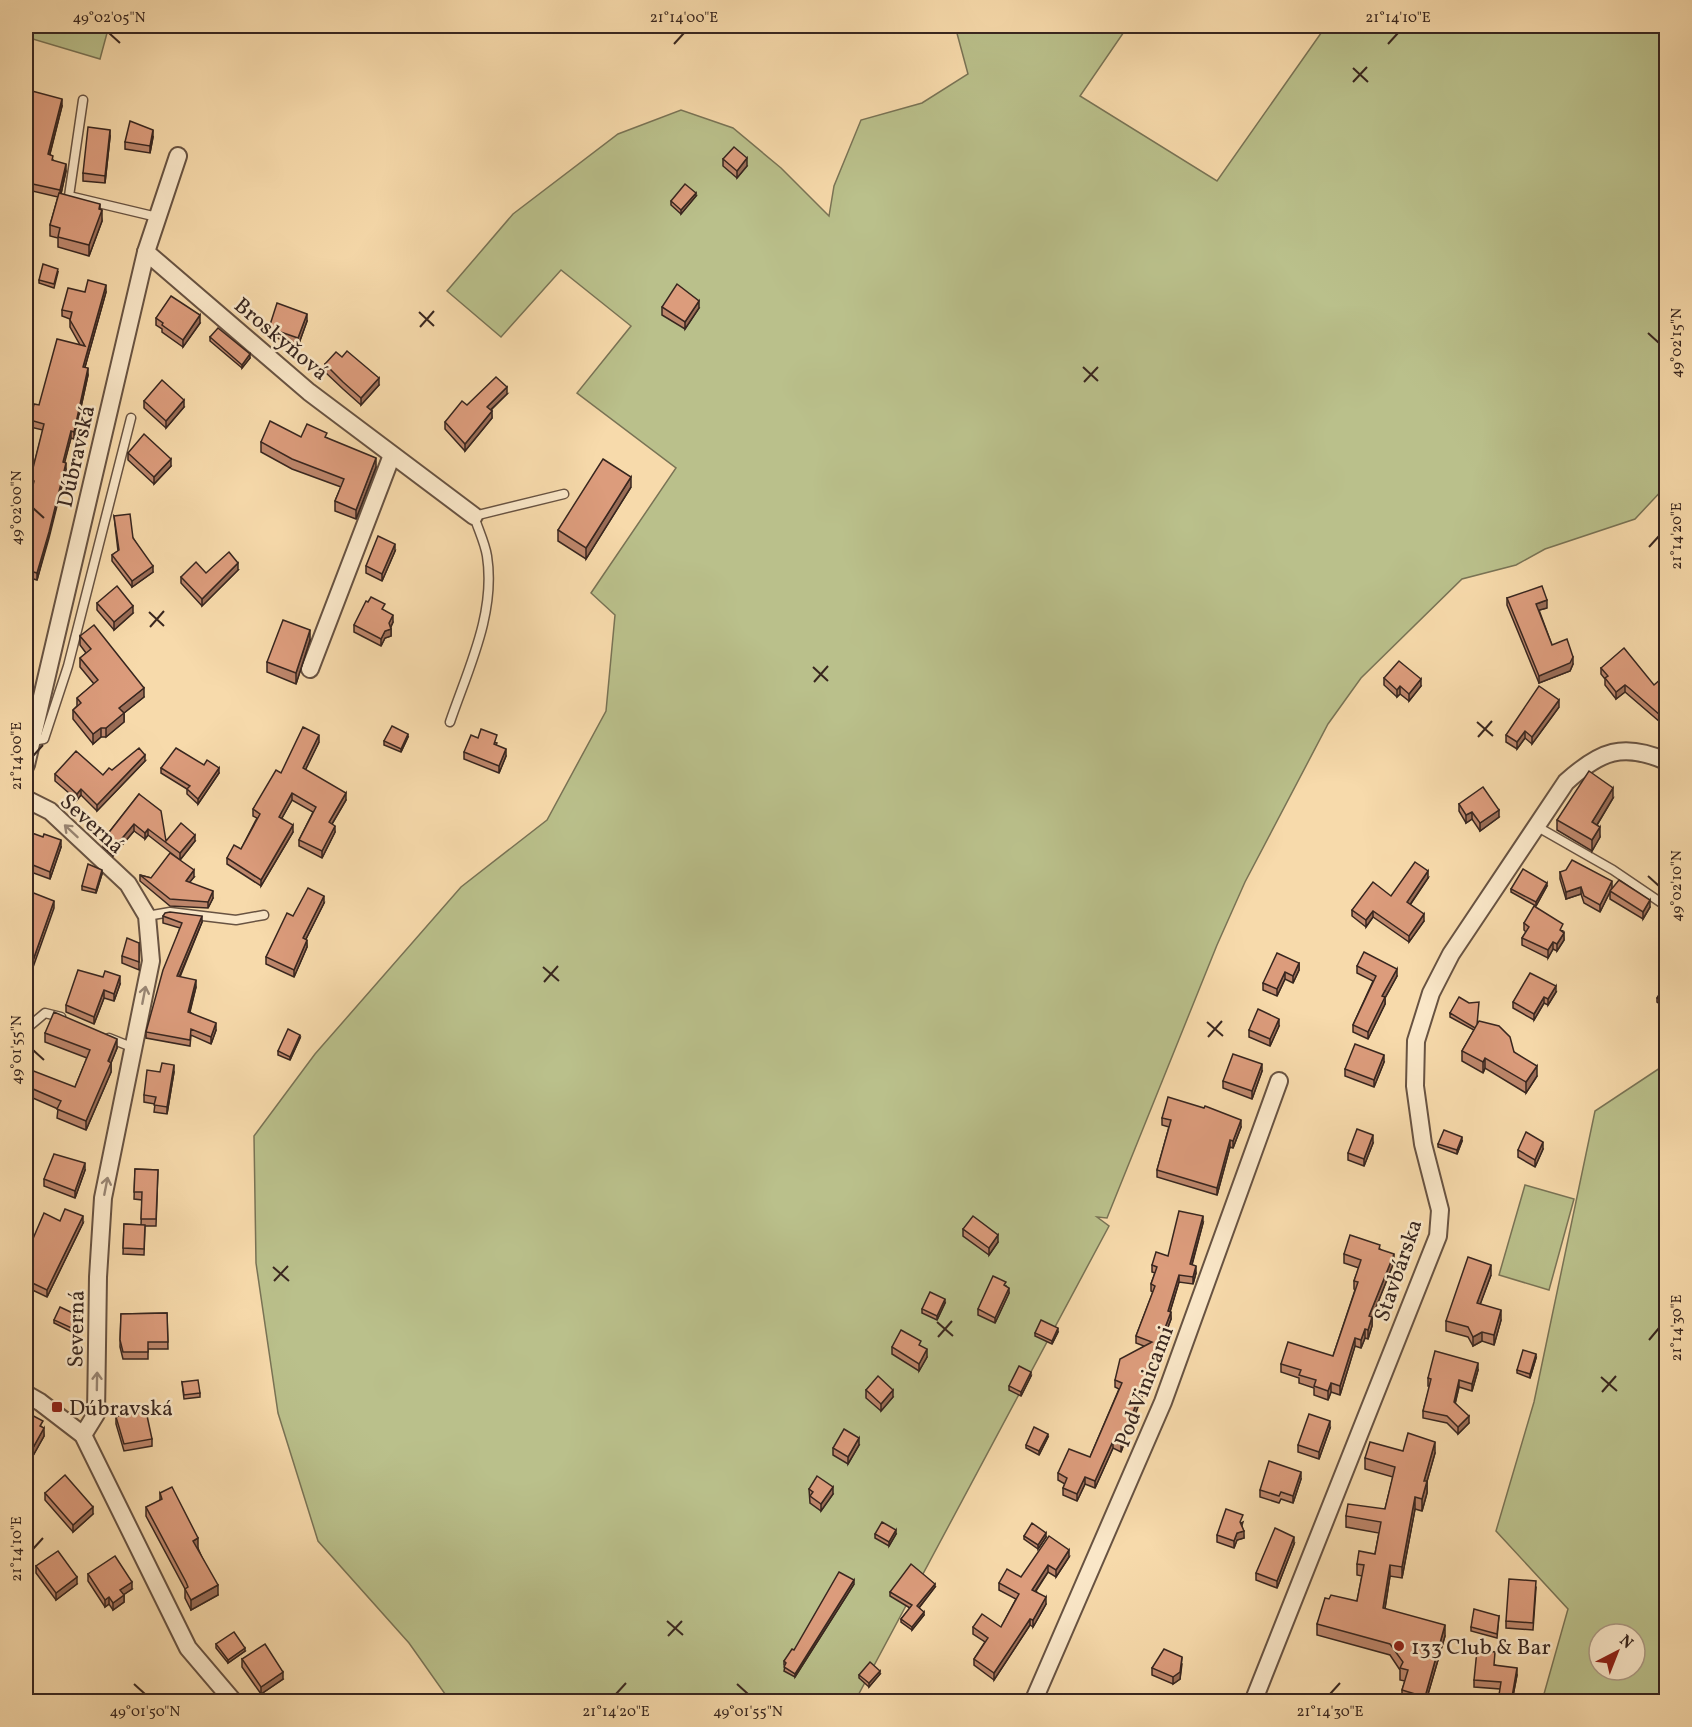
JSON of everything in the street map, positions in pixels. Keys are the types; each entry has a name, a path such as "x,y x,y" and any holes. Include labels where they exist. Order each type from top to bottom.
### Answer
{"street":[{"name":"Dúbravská","path":"26,765 146,252 178,156"},
{"name":"Broskyňová","path":"146,252 309,392 474,516"},
{"path":"310,669 392,455"},
{"name":"Stavbárska","path":"1252,1701 1438,1236 1440,1210 1423,1143 1415,1086 1416,1041 1428,1002 1451,954 1566,782 1587,762 1615,750 1645,752 1666,761"},
{"name":"Severná","path":"26,799 50,811 128,884 147,916 151,961 103,1198 98,1277 96,1414 83,1436"},
{"name":"Pod Vinicami","path":"1033,1701 1163,1402 1279,1081"},
{"path":"26,1394 40,1402 83,1436 188,1648 234,1701"}],"lane":[{"path":"83,100 69,196 157,217"},
{"name":"Dúbravská","path":"31,741 44,739 68,666 131,418"},
{"path":"450,722 482,627 489,587 487,555 474,516 564,495"},
{"path":"1536,826 1612,870 1666,906"},
{"path":"147,916 170,912 236,920 264,915"},
{"path":"26,1029 45,1013 72,1022"},
{"path":"103,1035 134,1048"}],"green space":[{"path":"26,26 113,26 107,33 100,59 26,37"},
{"path":"955,26 1128,26 1080,96 1217,181 1326,26 1666,26 1666,486 1635,519 1545,549 1516,565 1462,579 1361,678 1328,724 1245,882 1217,945 1107,1218 1097,1217 1109,1226 855,1701 450,1701 409,1643 318,1541 278,1413 256,1263 254,1136 315,1054 461,887 547,820 606,711 615,615 591,593 676,468 577,393 631,326 561,270 501,337 447,291 513,214 618,134 681,110 733,128 781,168 829,216 834,186 861,120 922,103 968,74"},
{"path":"1666,1064 1666,1701 1542,1701 1568,1609 1496,1531 1534,1402 1595,1111"},
{"path":"1525,1185 1574,1199 1549,1290 1499,1275"}],"building":[{"path":"32,91 62,99 48,154 53,156 52,160 66,164 60,190 28,183 31,172 26,171 26,113"},
{"path":"130,121 153,130 150,146 125,142"},
{"path":"88,127 110,130 105,176 83,173"},
{"path":"734,147 747,158 737,171 723,159"},
{"path":"685,184 696,193 681,210 671,201"},
{"path":"59,193 100,204 99,209 102,210 89,245 58,237 60,228 50,225"},
{"path":"43,264 58,269 54,284 39,280"},
{"path":"88,280 106,285 83,367 88,368 74,432 71,431 63,462 66,463 49,532 37,573 30,571 26,586 26,515 34,481 30,480 44,424 30,420 34,404 39,405 57,339 85,346 70,320 72,312 62,310 68,288 85,292"},
{"path":"677,284 699,301 685,322 662,307"},
{"path":"171,296 200,315 183,340 156,318"},
{"path":"277,303 307,314 298,338 269,328"},
{"path":"218,328 250,354 242,365 210,337"},
{"path":"347,351 379,378 361,398 325,364 336,352 342,357"},
{"path":"496,377 507,387 487,407 492,411 465,444 445,422 462,401 467,405"},
{"path":"162,380 184,400 166,421 144,401"},
{"path":"270,421 301,437 307,424 327,433 325,437 376,458 356,510 335,501 344,479 292,459 261,442"},
{"path":"144,434 171,459 154,477 128,453"},
{"path":"603,459 631,477 586,548 558,530"},
{"path":"130,514 133,538 153,566 132,581 112,555 119,550 114,516"},
{"path":"378,536 395,544 382,574 366,566"},
{"path":"229,552 238,563 202,599 181,577 196,562 206,573"},
{"path":"117,586 133,606 114,622 97,603"},
{"path":"1542,586 1547,600 1536,604 1552,645 1567,639 1573,657 1570,663 1539,676 1507,598"},
{"path":"371,597 385,604 382,609 393,615 389,623 391,629 385,631 381,639 354,625 366,601 368,602"},
{"path":"283,620 310,630 296,673 267,662"},
{"path":"94,625 144,688 119,708 124,713 106,728 101,728 93,734 73,710 81,703 77,698 98,680 80,658 91,649 80,636"},
{"path":"1624,648 1654,685 1662,678 1666,682 1666,710 1660,715 1625,685 1616,692 1605,678 1608,676 1601,668"},
{"path":"1399,661 1421,679 1409,694 1400,686 1397,690 1384,678"},
{"path":"1539,686 1559,700 1532,737 1525,731 1517,742 1506,735"},
{"path":"392,726 408,734 401,749 384,741"},
{"path":"303,727 319,735 303,768 346,793 329,822 335,826 322,851 299,840 316,807 292,793 279,817 293,825 261,880 227,858 234,845 241,849 260,814 253,809 276,770 281,773"},
{"path":"481,729 497,735 494,744 506,749 499,766 464,752 471,735 478,738"},
{"path":"139,748 145,755 97,805 81,789 77,794 55,774 76,751 103,775 109,768 112,770"},
{"path":"176,748 204,765 207,760 219,768 198,799 187,789 190,786 161,768"},
{"path":"1589,771 1613,788 1592,822 1600,827 1592,840 1557,820"},
{"path":"1483,787 1499,810 1480,823 1472,812 1466,815 1459,804"},
{"path":"139,794 161,811 166,841 181,823 195,835 180,853 148,829 145,833 134,824 113,849 103,840"},
{"path":"32,833 43,837 44,834 61,840 50,872 28,863 29,860 26,859"},
{"path":"170,853 194,870 186,881 213,891 208,902 170,899 140,875 151,878"},
{"path":"1572,860 1612,881 1600,905 1584,896 1581,887 1566,892 1560,872 1566,870"},
{"path":"1415,862 1428,871 1407,902 1424,914 1409,936 1373,911 1366,920 1352,910 1373,882 1391,896"},
{"path":"88,864 102,870 96,890 82,886"},
{"path":"1523,869 1547,883 1536,902 1511,889"},
{"path":"1619,880 1650,900 1643,912 1610,891"},
{"path":"308,888 324,896 303,938 307,940 294,970 266,957 287,913 293,916"},
{"path":"26,890 54,901 26,980"},
{"path":"1534,906 1563,924 1560,930 1564,933 1557,944 1553,942 1548,950 1522,938 1529,927 1524,923"},
{"path":"170,912 202,916 177,976 196,980 188,1012 216,1023 211,1037 191,1029 190,1040 146,1032 163,970 182,923 163,916"},
{"path":"127,938 139,943 139,962 122,956"},
{"path":"1364,952 1397,969 1382,996 1385,997 1368,1032 1353,1025 1376,976 1357,966"},
{"path":"1277,953 1299,963 1293,976 1285,972 1277,989 1263,983"},
{"path":"78,970 103,977 105,971 120,976 114,994 104,990 94,1017 66,1005"},
{"path":"1530,973 1556,986 1548,999 1544,997 1534,1014 1513,1002"},
{"path":"1666,984 1666,1004 1657,998"},
{"path":"1459,997 1469,1003 1479,1002 1475,1028 1450,1013"},
{"path":"1258,1009 1279,1019 1270,1039 1249,1030"},
{"path":"54,1012 117,1039 108,1061 111,1063 86,1121 57,1109 61,1101 26,1086 31,1070 75,1087 90,1050 45,1033"},
{"path":"1479,1021 1499,1026 1510,1037 1514,1052 1537,1066 1526,1082 1485,1058 1483,1062 1462,1051"},
{"path":"288,1029 300,1035 290,1057 278,1051"},
{"path":"1355,1044 1384,1055 1374,1080 1345,1069"},
{"path":"1233,1054 1262,1064 1252,1091 1223,1081"},
{"path":"162,1063 174,1065 167,1107 154,1105 156,1097 144,1095 147,1070 160,1072"},
{"path":"1168,1097 1204,1108 1205,1106 1241,1120 1233,1141 1230,1140 1217,1188 1157,1170 1171,1120 1162,1118"},
{"path":"1357,1129 1373,1135 1364,1159 1348,1153"},
{"path":"1444,1130 1462,1137 1457,1150 1438,1144"},
{"path":"1526,1132 1543,1142 1535,1160 1518,1150"},
{"path":"54,1154 85,1163 75,1191 44,1179"},
{"path":"135,1169 158,1170 156,1219 141,1219 142,1192 134,1192"},
{"path":"65,1209 83,1216 47,1290 26,1280 26,1255 44,1213 60,1221"},
{"path":"1179,1211 1203,1216 1190,1264 1196,1266 1193,1277 1179,1275 1168,1311 1171,1312 1121,1444 1113,1441 1095,1481 1085,1477 1077,1494 1063,1488 1067,1478 1058,1473 1069,1449 1090,1457 1122,1383 1115,1380 1120,1359 1152,1342 1136,1336 1155,1286 1151,1284 1157,1267 1152,1265 1156,1252 1168,1256"},
{"path":"973,1216 998,1235 989,1248 963,1229"},
{"path":"124,1224 145,1225 144,1249 123,1248"},
{"path":"1350,1235 1380,1245 1379,1249 1394,1254 1369,1316 1372,1317 1368,1330 1365,1329 1361,1340 1355,1338 1340,1386 1331,1383 1328,1391 1314,1386 1316,1380 1299,1375 1301,1370 1281,1364 1288,1342 1333,1356 1358,1282 1354,1281 1361,1260 1344,1254"},
{"path":"1468,1257 1491,1265 1477,1303 1501,1310 1494,1335 1482,1332 1473,1337 1468,1327 1446,1321"},
{"path":"993,1276 1006,1282 1004,1285 1009,1288 995,1318 978,1309"},
{"path":"930,1292 945,1299 937,1316 922,1309"},
{"path":"60,1307 81,1317 76,1330 54,1320"},
{"path":"167,1313 168,1342 148,1342 148,1352 123,1352 120,1340 121,1314"},
{"path":"1041,1320 1058,1328 1052,1341 1035,1333"},
{"path":"901,1330 921,1341 919,1345 927,1349 919,1364 892,1347"},
{"path":"1523,1350 1536,1354 1530,1374 1517,1370"},
{"path":"1435,1351 1478,1363 1472,1384 1459,1380 1454,1402 1469,1416 1458,1427 1447,1416 1423,1411"},
{"path":"1019,1366 1031,1372 1021,1392 1009,1386"},
{"path":"878,1376 893,1390 881,1404 866,1390"},
{"path":"198,1380 200,1393 184,1395 182,1382"},
{"path":"135,1407 136,1413 146,1411 152,1439 124,1444 116,1417 119,1416 119,1410"},
{"path":"26,1412 43,1421 40,1426 44,1428 30,1453 26,1451"},
{"path":"1309,1414 1330,1421 1319,1452 1298,1445"},
{"path":"1034,1427 1048,1434 1039,1451 1026,1445"},
{"path":"844,1429 859,1438 848,1457 833,1448"},
{"path":"1408,1433 1435,1442 1424,1481 1427,1481 1422,1499 1415,1497 1402,1567 1390,1565 1383,1608 1445,1625 1425,1697 1402,1690 1408,1670 1400,1668 1403,1662 1390,1644 1317,1624 1325,1598 1329,1599 1331,1595 1357,1601 1364,1565 1357,1564 1359,1551 1375,1554 1381,1522 1346,1516 1348,1504 1385,1509 1395,1467 1365,1458 1370,1442 1403,1451"},
{"path":"1269,1461 1301,1472 1293,1496 1281,1492 1279,1496 1260,1490"},
{"path":"65,1475 93,1507 73,1525 45,1493"},
{"path":"817,1476 833,1487 821,1504 810,1496 813,1492 809,1489"},
{"path":"172,1487 198,1538 193,1541 218,1585 191,1600 185,1589 188,1587 186,1582 146,1507 162,1499 160,1493"},
{"path":"1226,1509 1243,1515 1240,1522 1244,1531 1237,1533 1234,1541 1217,1535"},
{"path":"882,1522 896,1530 889,1542 875,1534"},
{"path":"1032,1523 1046,1533 1038,1545 1024,1536"},
{"path":"1275,1528 1294,1537 1277,1581 1256,1573"},
{"path":"1049,1536 1069,1550 1056,1570 1048,1565 1032,1590 1046,1597 1033,1620 1030,1619 994,1673 974,1659 988,1638 973,1627 982,1614 1001,1627 1019,1594 999,1583 1007,1569 1021,1577"},
{"path":"58,1551 77,1577 56,1593 36,1566"},
{"path":"115,1556 132,1582 120,1590 124,1595 113,1603 109,1597 105,1600 88,1574"},
{"path":"911,1564 935,1584 917,1606 924,1612 912,1627 901,1619 912,1605 890,1592"},
{"path":"839,1572 854,1580 795,1674 784,1667 786,1663 784,1661 792,1649 794,1650"},
{"path":"1509,1579 1536,1581 1533,1623 1506,1621"},
{"path":"1474,1609 1499,1616 1497,1634 1471,1627"},
{"path":"234,1632 245,1648 228,1660 216,1644"},
{"path":"265,1644 283,1672 261,1687 242,1659"},
{"path":"1164,1649 1182,1657 1180,1672 1173,1677 1152,1668"},
{"path":"1477,1650 1495,1652 1494,1665 1517,1668 1512,1697 1499,1695 1501,1682 1474,1680"},
{"path":"870,1662 880,1671 869,1683 859,1675"}],"place":[{"name":"Dúbravská","path":"57,1407"},
{"name":"133 Club & Bar","path":"1399,1646"}]}
